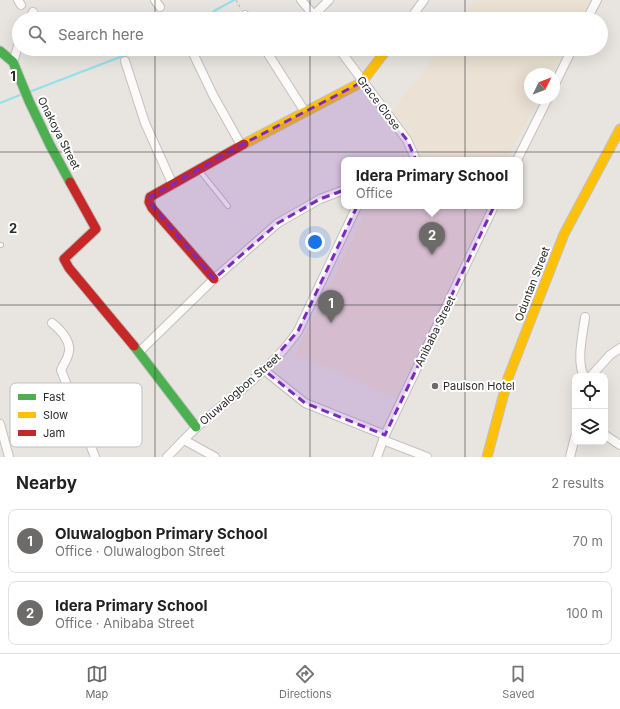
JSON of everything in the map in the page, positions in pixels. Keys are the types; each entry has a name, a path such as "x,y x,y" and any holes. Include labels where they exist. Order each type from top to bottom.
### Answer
{"street":[{"path":"301,0 311,12"},
{"path":"319,12 329,0"},
{"path":"415,12 424,0"},
{"path":"591,12 597,0"},
{"path":"0,51 14,62 16,56"},
{"path":"194,56 213,95 241,145"},
{"path":"269,56 305,112"},
{"name":"Grace Close","path":"344,56 407,140 415,157"},
{"path":"214,279 152,208 149,202 150,196 173,185 241,145 255,140 362,82 382,56"},
{"path":"560,74 569,56"},
{"path":"125,61 145,123 173,185"},
{"name":"Onakoya Street","path":"14,62 29,101 50,145 96,229 94,234 67,254 64,259 69,268 138,352"},
{"path":"518,157 545,104"},
{"name":"Oduntan Street","path":"487,457 508,378 564,234 620,129"},
{"path":"196,427 138,352 214,279 278,223 320,199 341,191"},
{"name":"Oluwalogbon Street","path":"167,457 196,427 282,353 298,331 356,209"},
{"name":"Anibaba Street","path":"377,457 384,438 493,209"},
{"path":"582,373 580,362 585,317"},
{"path":"52,323 61,330 68,343 69,354 61,370 66,383"},
{"path":"594,373 610,355 620,348"},
{"path":"264,370 305,402 427,457"},
{"path":"0,424 9,457"},
{"path":"608,437 620,445"},
{"path":"184,440 215,457"},
{"path":"570,457 573,445"},
{"path":"90,447 94,457"}],"lane":[{"path":"199,170 228,206"}],"highlighted area":[{"path":"362,82 407,140 417,162 497,200 385,435 305,403 264,370 298,331 369,181 320,199 278,223 214,279 149,202 150,197 241,145"}],"shaded area":[{"path":"475,0 592,0 586,12 466,12"},
{"path":"434,56 562,56 555,68 524,68 524,104 537,104 508,157 420,157 407,131 392,112"},
{"path":"368,209 489,209 396,398 295,354"}],"waterway":[{"path":"213,12 234,0"},
{"path":"29,92 123,56"},
{"path":"0,103 20,95"}],"traffic: fast":[{"path":"0,51 13,62 29,101 70,182"},
{"path":"134,346 196,427"}],"traffic: slow":[{"path":"244,144 362,82 382,56"},
{"path":"487,457 508,378 564,234 620,129"}],"traffic: jam":[{"path":"214,279 152,208 149,202 150,197 244,144"},
{"path":"70,182 96,229 64,259 69,268 134,346"}],"place":[{"name":"Idera Primary School","path":"432,255"},
{"name":"Oluwalogbon Primary School","path":"331,323"},
{"name":"Paulson Hotel","path":"435,386"}]}
